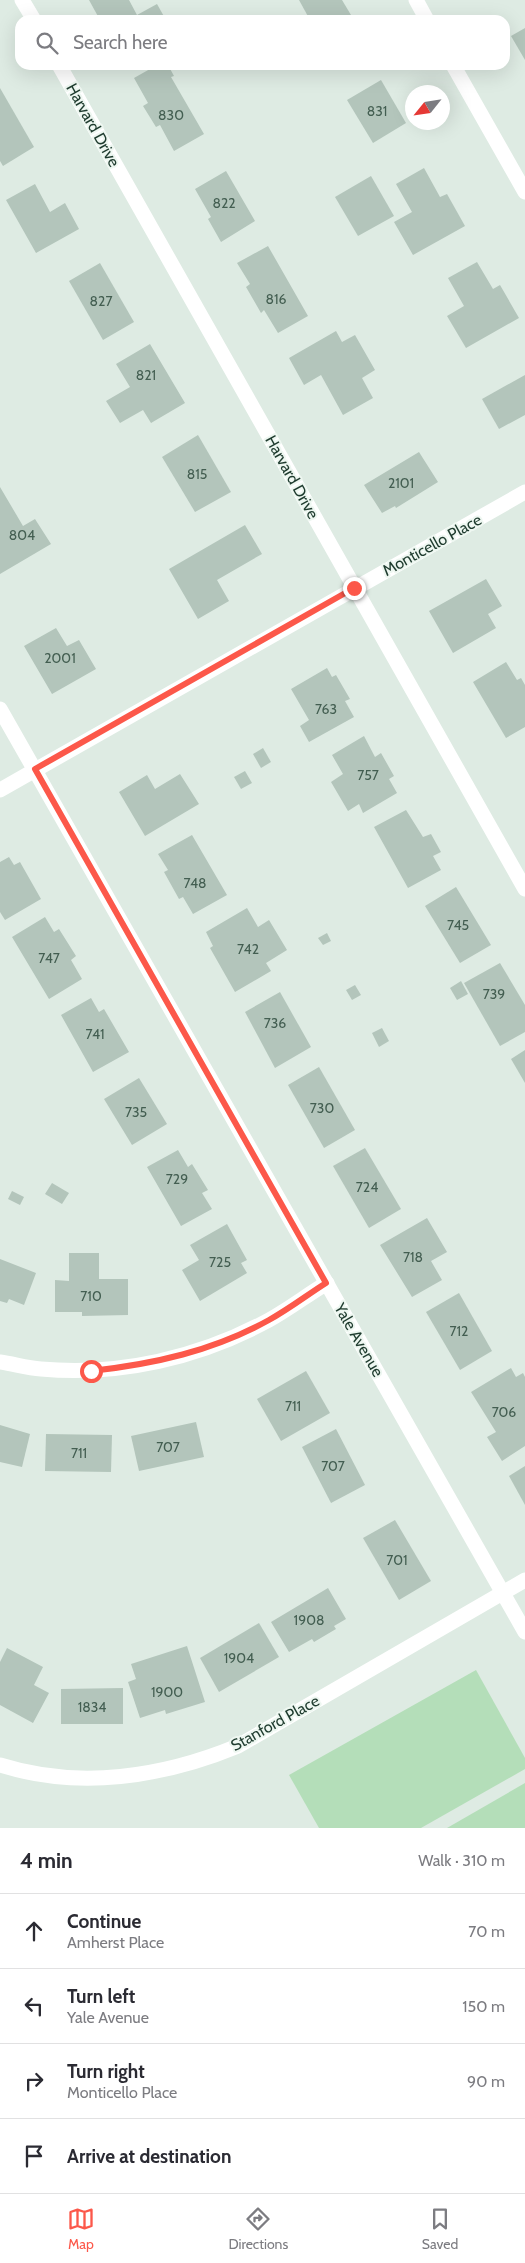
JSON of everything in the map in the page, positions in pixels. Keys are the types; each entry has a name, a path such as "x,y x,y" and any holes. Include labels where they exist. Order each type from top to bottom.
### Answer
{"street":[{"path":"22,0 31,15"},
{"path":"416,0 424,15"},
{"name":"Harvard Drive","path":"62,70 525,889"},
{"path":"455,70 525,192"},
{"name":"Monticello Place","path":"0,790 525,492"},
{"name":"Yale Avenue","path":"0,709 525,1632"},
{"path":"0,1362 40,1369 91,1371 136,1366 180,1356 229,1340 270,1320 326,1283"},
{"name":"Stanford Place","path":"0,1765 21,1772 70,1778 113,1777 163,1771 201,1761 238,1746 525,1580"}],"green space":[{"path":"476,1670 525,1758 525,1769 421,1828 319,1828 289,1775"},
{"path":"525,1783 525,1828 447,1828"}],"building":[{"path":"89,0 129,0 137,15 97,15"},
{"path":"299,0 342,0 351,15 307,15"},
{"path":"157,4 163,15 137,15"},
{"path":"525,28 525,60 511,36"},
{"path":"148,70 171,70 174,76 171,77 204,134 174,151 160,125 156,127 143,106 148,103 134,78"},
{"path":"381,80 405,124 373,143 347,100"},
{"path":"0,88 34,147 3,166 0,161"},
{"path":"424,168 440,197 447,194 465,226 413,255 394,222 412,212 396,184"},
{"path":"226,171 255,221 221,242 208,219 211,217 195,189"},
{"path":"371,176 394,216 358,236 335,197"},
{"path":"35,184 50,212 65,203 79,229 36,253 6,200"},
{"path":"268,246 308,316 278,333 264,310 261,313 246,287 250,284 237,263"},
{"path":"477,262 493,289 500,285 519,318 466,348 447,316 464,306 448,278"},
{"path":"100,263 134,322 103,340 69,281"},
{"path":"336,331 342,342 355,335 375,370 362,378 373,398 343,415 321,375 304,385 289,358"},
{"path":"150,344 185,403 151,423 143,410 120,423 106,401 130,387 116,364"},
{"path":"525,375 525,415 499,429 482,399"},
{"path":"198,435 231,492 195,512 162,457"},
{"path":"419,452 438,482 396,508 395,506 382,513 364,485"},
{"path":"0,487 23,526 35,519 51,544 0,574"},
{"path":"245,525 262,554 217,580 229,601 198,619 169,569"},
{"path":"486,579 502,606 488,614 496,628 453,653 429,611"},
{"path":"56,628 67,646 79,640 96,669 52,694 24,646"},
{"path":"506,662 517,680 521,678 525,685 525,727 506,738 473,682"},
{"path":"327,668 332,677 336,675 350,699 345,701 354,717 309,742 300,726 309,720 291,689"},
{"path":"364,736 375,757 381,753 394,776 389,779 397,793 363,813 359,804 348,811 331,782 343,774 332,755"},
{"path":"263,748 271,762 261,768 253,754"},
{"path":"245,771 252,783 241,789 234,777"},
{"path":"180,774 199,804 145,836 119,792 147,775 155,789"},
{"path":"406,810 423,837 431,834 441,852 433,856 441,870 408,888 374,827"},
{"path":"192,835 227,895 193,914 183,897 179,899 164,872 168,870 158,854"},
{"path":"9,857 14,865 20,862 41,899 5,920 0,912 0,862"},
{"path":"456,887 491,945 460,963 425,906"},
{"path":"247,908 258,927 269,920 287,950 266,963 271,971 235,992 210,948 213,946 206,932"},
{"path":"45,917 54,932 59,929 76,956 71,960 82,979 49,999 12,937"},
{"path":"327,933 331,941 323,945 318,938"},
{"path":"500,963 525,1005 525,1032 500,1046 464,983"},
{"path":"461,981 468,994 457,1000 450,988"},
{"path":"355,985 361,995 352,1000 346,990"},
{"path":"280,992 311,1047 275,1068 245,1012"},
{"path":"91,998 99,1012 104,1009 129,1052 93,1072 61,1015"},
{"path":"382,1028 389,1041 379,1047 372,1033"},
{"path":"525,1050 525,1083 511,1059"},
{"path":"319,1067 355,1130 324,1148 288,1085"},
{"path":"139,1078 167,1124 132,1145 104,1099"},
{"path":"365,1148 401,1209 369,1228 333,1166"},
{"path":"178,1150 188,1167 192,1164 208,1190 202,1193 212,1209 181,1226 147,1167"},
{"path":"52,1183 69,1193 62,1204 45,1194"},
{"path":"12,1191 24,1197 20,1205 8,1199"},
{"path":"427,1218 447,1252 431,1261 442,1280 412,1297 380,1245"},
{"path":"227,1224 247,1260 241,1263 247,1273 200,1301 182,1270 199,1260 190,1245"},
{"path":"69,1253 99,1253 99,1279 128,1279 128,1315 82,1316 82,1312 55,1312 55,1280 69,1281"},
{"path":"0,1259 36,1273 24,1305 9,1299 7,1303 0,1301"},
{"path":"459,1293 492,1351 460,1370 426,1312"},
{"path":"511,1368 516,1377 523,1373 525,1377 525,1446 502,1461 487,1437 496,1432 471,1392"},
{"path":"306,1371 330,1413 281,1441 257,1399"},
{"path":"196,1422 204,1457 139,1471 131,1436"},
{"path":"0,1425 30,1434 22,1467 0,1462"},
{"path":"336,1429 365,1485 331,1503 302,1447"},
{"path":"46,1434 112,1435 111,1472 45,1471"},
{"path":"525,1466 525,1505 509,1476"},
{"path":"395,1520 431,1581 399,1600 363,1538"},
{"path":"328,1588 346,1619 334,1626 336,1629 314,1642 312,1639 289,1652 271,1622"},
{"path":"259,1623 279,1657 219,1692 200,1658"},
{"path":"187,1646 205,1702 166,1714 165,1710 140,1718 128,1682 136,1679 131,1664"},
{"path":"7,1648 43,1667 34,1685 49,1693 33,1723 0,1705 0,1662"},
{"path":"123,1688 123,1724 61,1724 61,1689"}],"route":[{"path":"91,1371 136,1366 180,1356 229,1340 270,1320 326,1283 35,769 128,718 260,640 354,588"}]}
